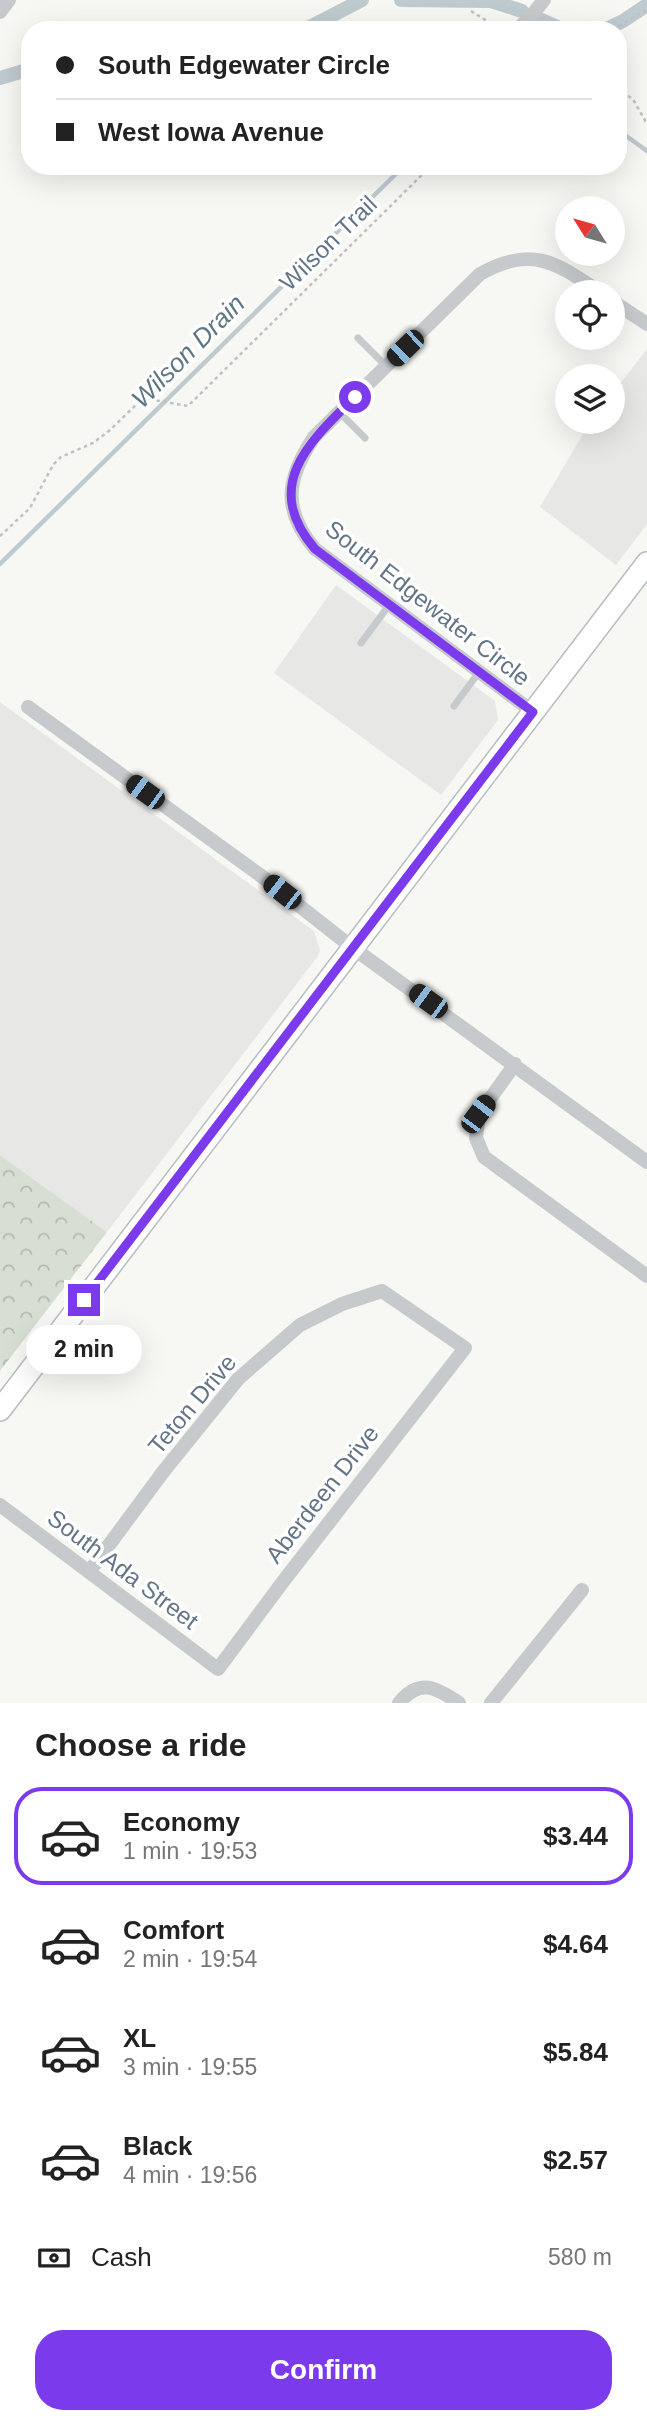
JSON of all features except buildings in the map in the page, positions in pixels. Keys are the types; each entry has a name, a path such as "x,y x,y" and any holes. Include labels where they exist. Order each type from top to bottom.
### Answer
{"street":[{"path":"0,12 9,0"},
{"path":"527,21 544,0"},
{"name":"South Edgewater Circle","path":"533,712 315,549 304,536 295,517 291,493 298,462 314,437 480,274 496,265 518,259 544,260 582,280"},
{"path":"625,310 647,324"},
{"path":"0,1410 647,563"},
{"path":"27,707 264,878 353,948 647,1162"},
{"path":"515,1064 478,1114 476,1138 484,1157 647,1276"},
{"name":"Teton Drive","path":"89,1572 163,1472 238,1380 300,1325 342,1304 382,1291 465,1348"},
{"name":"Aberdeen Drive","path":"218,1669 293,1568 465,1348"},
{"name":"South Ada Street","path":"0,1505 218,1669"},
{"path":"491,1703 582,1590"},
{"path":"399,1703 407,1693 424,1686 443,1691 459,1703"}],"lane":[{"path":"358,338 386,366"},
{"path":"339,412 365,438"},
{"path":"361,643 390,604"},
{"path":"454,706 479,672"}],"path":[{"path":"627,21 647,9"},
{"path":"471,11 487,21"},
{"path":"627,94 634,101 647,124"},
{"name":"Wilson Trail","path":"0,536 30,508 53,465 61,457 93,443 143,398 188,406 422,175"}],"shaded area":[{"path":"647,349 647,524 616,565 540,507 583,434 625,434 625,377"},
{"path":"336,585 495,701 498,720 441,795 274,673"},
{"path":"0,702 314,931 320,950 107,1232 0,1155"}],"green space":[{"path":"0,1155 107,1232 0,1371"}],"waterway":[{"path":"321,21 362,0"},
{"path":"401,0 491,1 522,11"},
{"path":"623,21 647,5"},
{"path":"0,78 21,72"},
{"name":"Wilson Drain","path":"627,137 647,151"},
{"name":"Wilson Drain","path":"0,564 395,175"}],"route":[{"path":"84,1300 533,712 315,549 304,536 295,517 291,493 298,462 314,437 355,397"}]}
